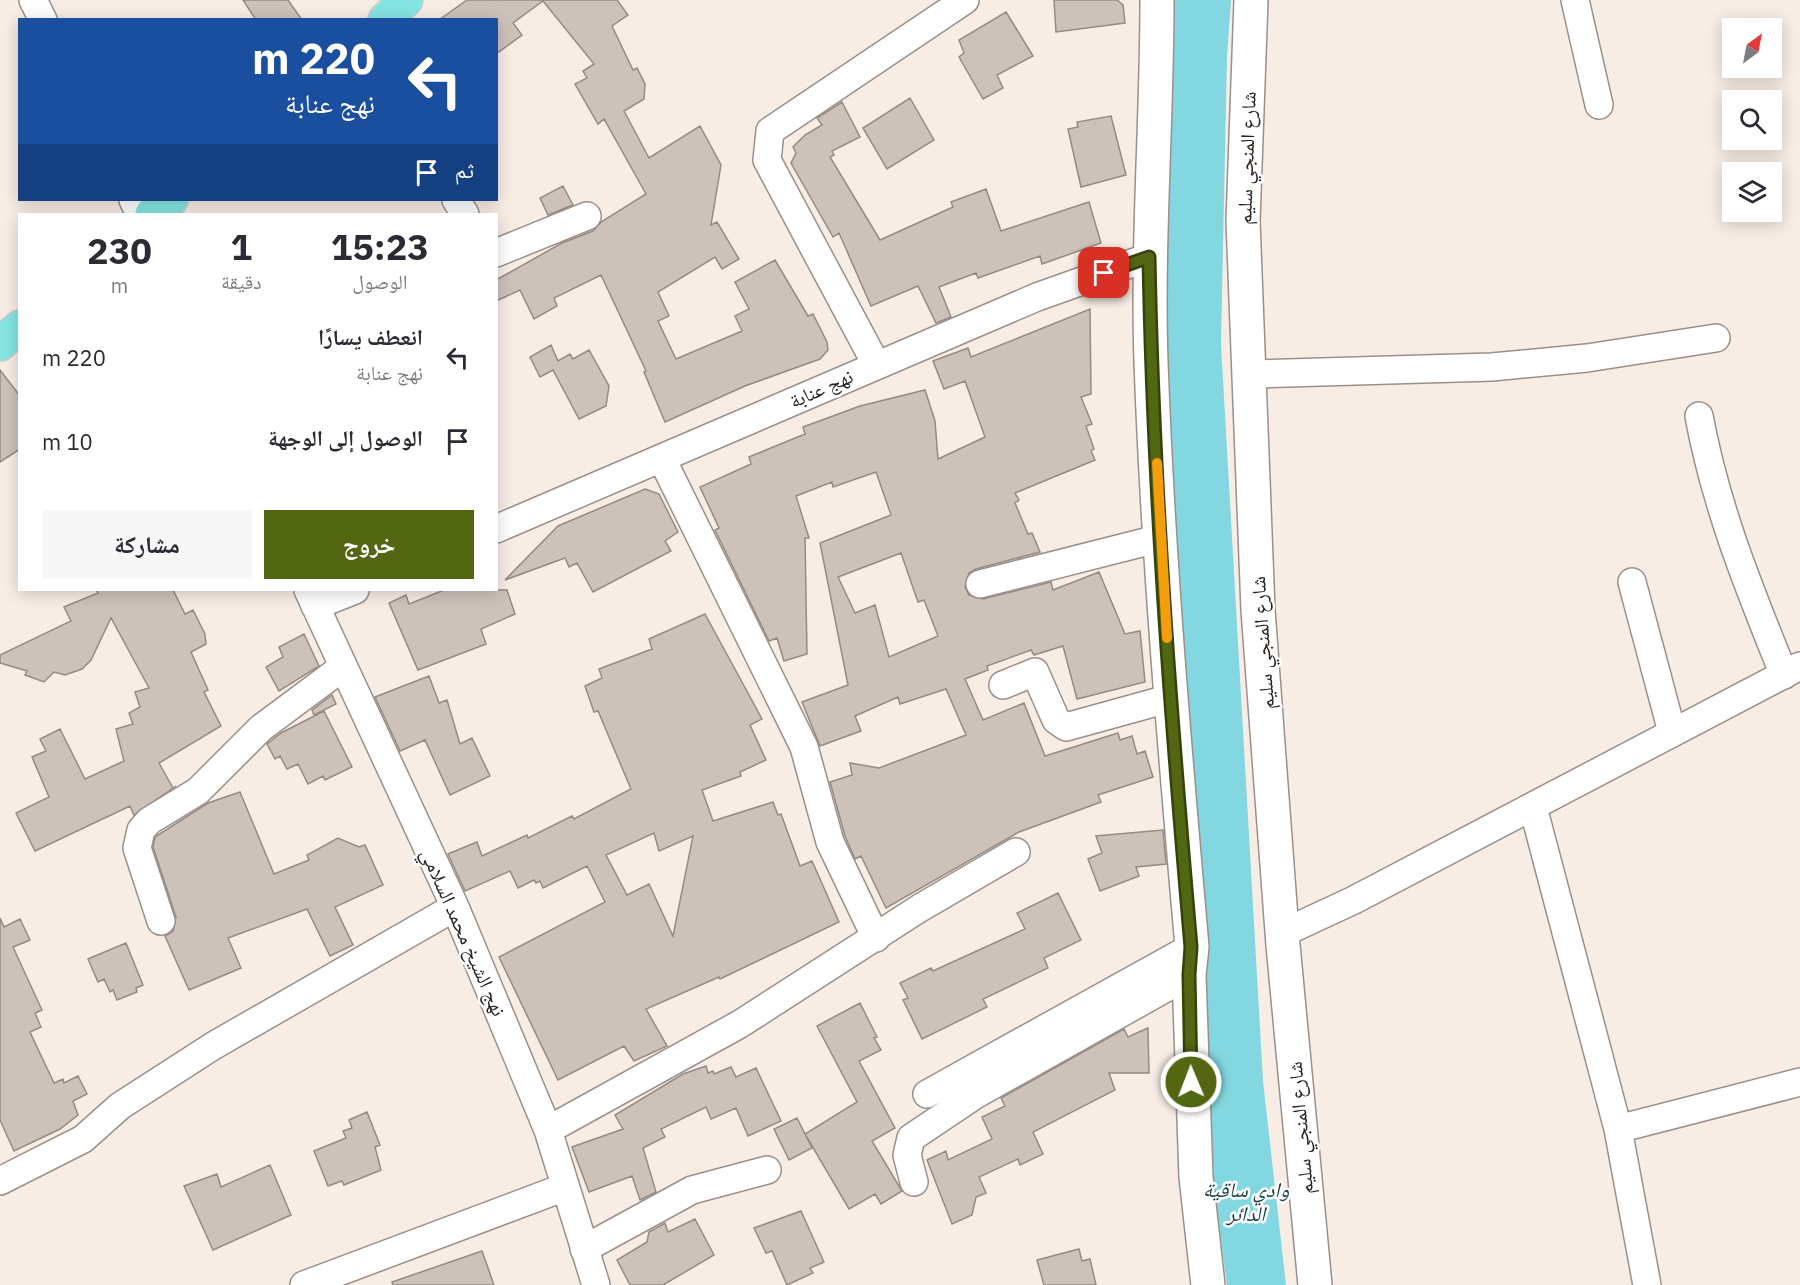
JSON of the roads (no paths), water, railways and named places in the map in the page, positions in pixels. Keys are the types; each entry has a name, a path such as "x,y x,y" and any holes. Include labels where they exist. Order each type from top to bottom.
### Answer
{"main road":[{"path":"387,18 406,0"},
{"path":"1157,0 1149,257 1151,363 1171,698 1190,961 1196,1177 1208,1285"},
{"name":"شارع المنجي سليم","path":"1251,0 1244,221 1258,610 1283,933 1315,1285"},
{"path":"153,213 170,201"},
{"path":"0,344 18,329"}],"street":[{"path":"33,0 42,18"},
{"path":"876,364 767,160 770,131 965,0"},
{"path":"1575,0 1599,105"},
{"path":"498,252 587,216"},
{"name":"نهج عنابة","path":"498,528 662,459 876,364 1037,297 1149,257"},
{"path":"1251,374 1492,367 1587,358 1716,338"},
{"path":"1283,933 1533,807 1792,671 1721,513 1708,466 1699,416"},
{"path":"662,459 804,747 830,842 876,938"},
{"path":"980,584 1161,538"},
{"path":"1632,582 1672,732"},
{"path":"311,598 350,591"},
{"name":"نهج الشيخ محمد السلامي","path":"311,598 455,907 548,1130 596,1285"},
{"path":"161,921 137,848 141,830 149,821 198,790 261,728 343,667"},
{"path":"1003,685 1035,672 1056,720 1066,727 1171,698"},
{"path":"1533,807 1617,1129 1647,1285"},
{"path":"548,1130 740,1024 920,908 1016,852"},
{"path":"3,1171 83,1139 120,1106 213,1046 455,907"},
{"path":"927,1094 1190,961"},
{"path":"914,1182 907,1155 910,1138 1190,961"},
{"path":"1617,1129 1800,1083"},
{"path":"584,1249 692,1190 767,1170"},
{"path":"304,1285 565,1187"}],"water":[{"name":"وادي ساقية الدائر","path":"1172,0 1231,0 1227,57 1221,344 1263,1081 1286,1285 1227,1285 1214,1191 1163,348"}]}
